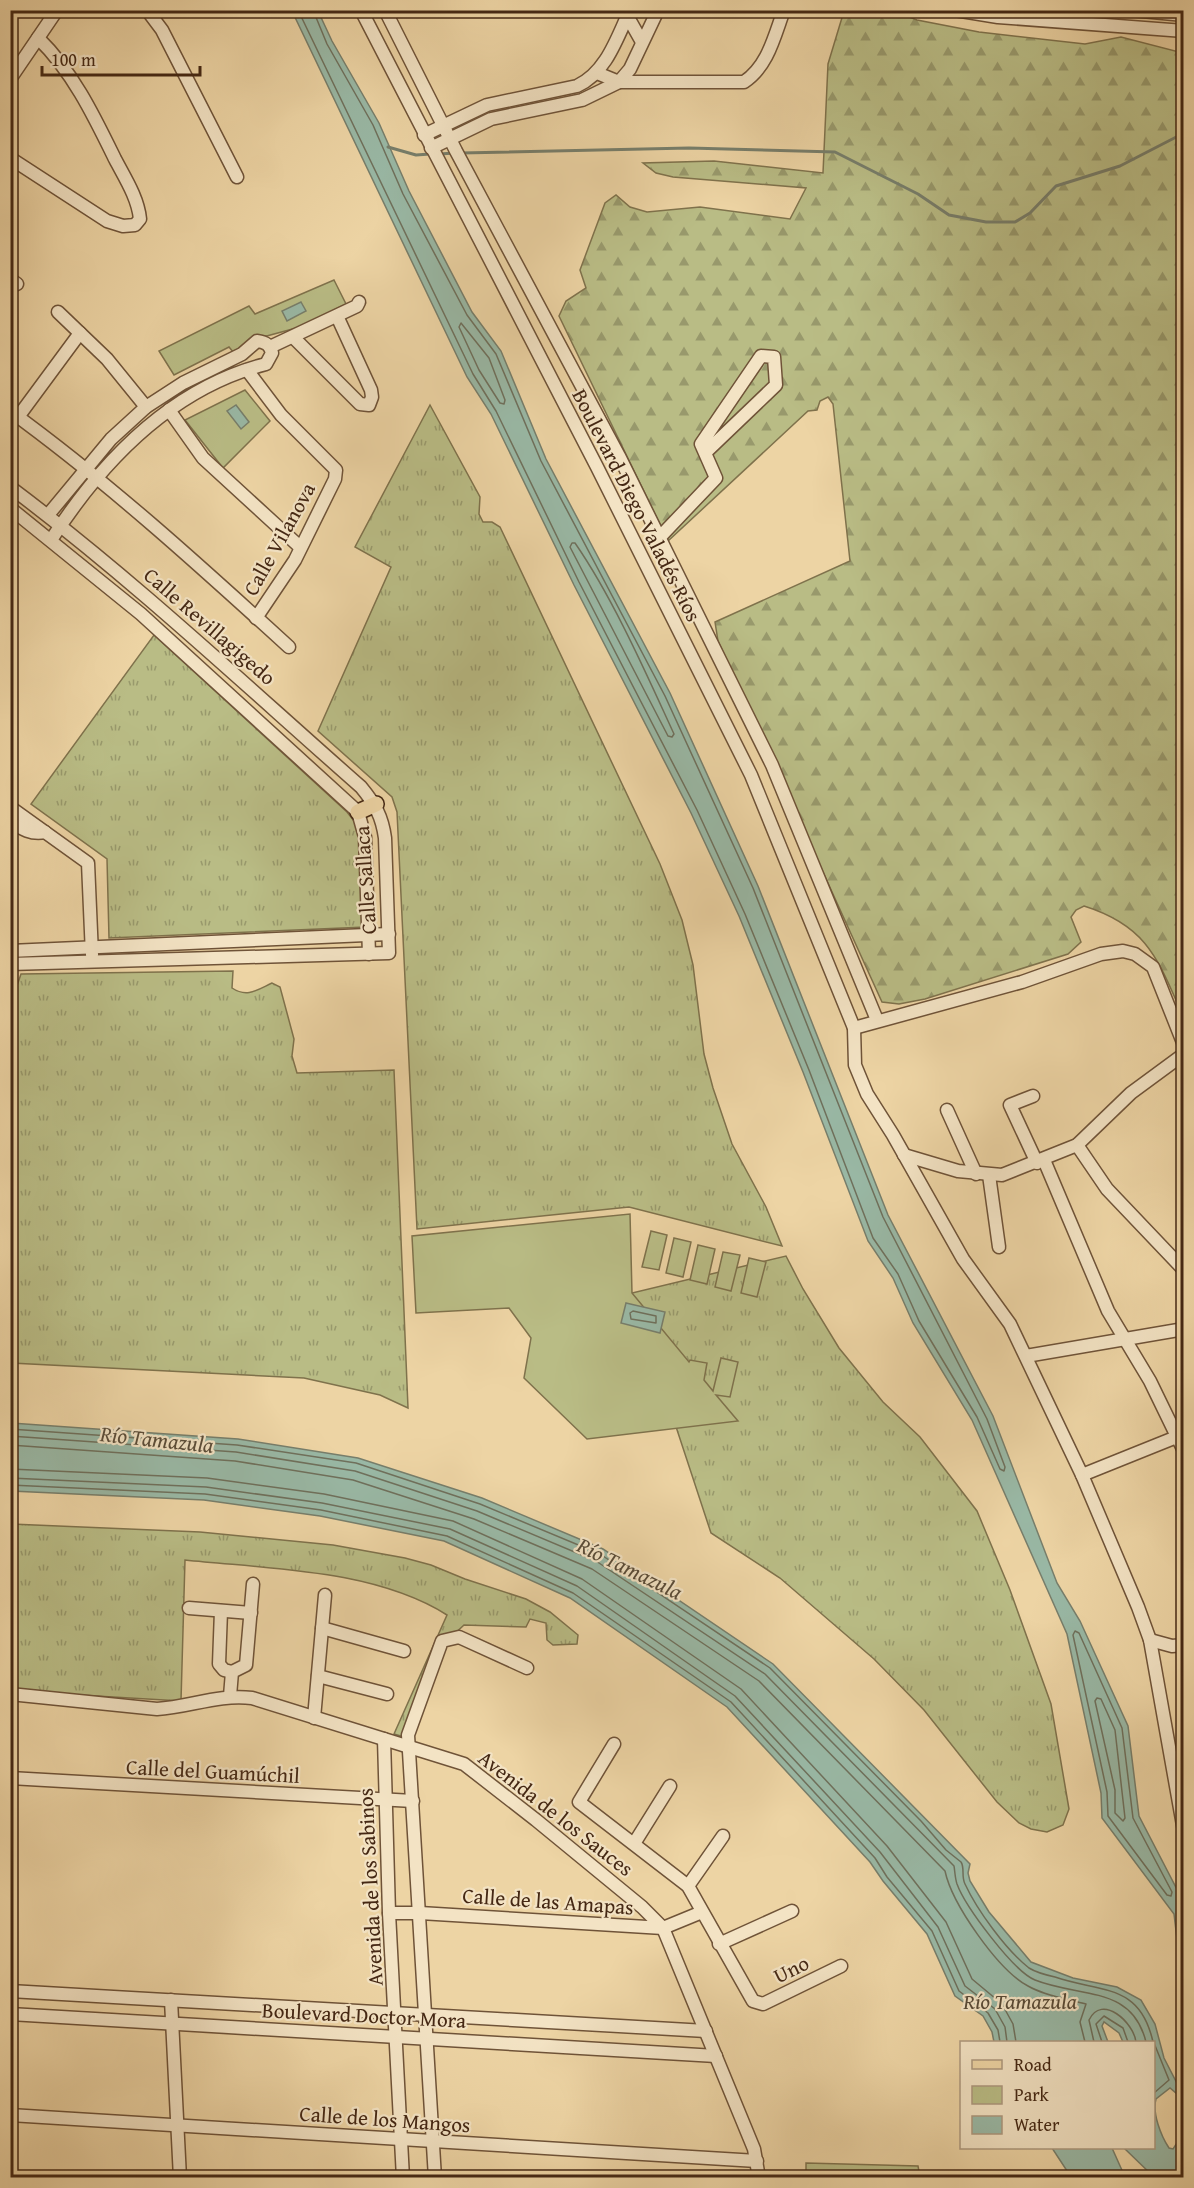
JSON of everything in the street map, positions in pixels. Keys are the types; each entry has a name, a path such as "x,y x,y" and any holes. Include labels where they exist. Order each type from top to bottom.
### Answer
{"main road":[{"path":"358,812 375,804"}],"street":[{"path":"10,79 57,10"},
{"path":"147,10 162,30 237,177"},
{"name":"Boulevard Diego Valadés Ríos","path":"361,10 603,478 751,775 854,1028"},
{"name":"Boulevard Diego Valadés Ríos","path":"385,10 659,538 772,765 877,1020"},
{"path":"431,148 491,119 582,100 619,82 630,69 658,10"},
{"path":"597,73 619,82 744,82 756,74 766,59 784,10"},
{"path":"955,10 998,17 1184,31"},
{"path":"1131,10 1184,15"},
{"path":"424,135 487,105 577,86 597,73 627,12"},
{"path":"627,12 642,42"},
{"path":"10,158 107,221 123,226 135,225 140,219 135,197 95,119 56,55 38,38"},
{"path":"487,105 491,119"},
{"path":"270,347 337,316 359,303"},
{"path":"58,312 107,359 146,407"},
{"path":"293,337 360,404 369,405 372,397 370,390 337,316"},
{"path":"14,414 80,333"},
{"path":"48,515 85,468 128,422 146,407 183,383 242,354 257,341 270,347 272,353 266,364 247,370 190,397 139,433 97,479 51,540"},
{"path":"659,538 716,478 701,444 761,356 774,357 776,385 705,453"},
{"name":"Calle Vilanova","path":"247,370 281,415 336,470 335,479 279,588 256,618"},
{"path":"183,383 190,397"},
{"path":"169,410 203,458 300,547"},
{"name":"Calle Vilanova","path":"14,414 85,468 289,647"},
{"name":"Calle Revillagigedo","path":"10,487 61,525 208,649 361,787 375,804"},
{"name":"Calle Revillagigedo","path":"10,508 141,614 358,812"},
{"name":"Calle Sallaca","path":"358,812 365,837 369,954 389,954 385,838 382,819 375,804"},
{"path":"10,807 88,863 92,964"},
{"path":"10,821 28,831 38,834 45,832"},
{"path":"10,951 389,934"},
{"path":"1184,1045 1153,967 1135,954 1123,951 1101,954 1022,982 854,1028 855,1065 867,1094 963,1259 1010,1324 1082,1475 1150,1640 1184,1831"},
{"path":"10,964 92,964 369,954"},
{"path":"904,1155 983,1175 1002,1175 1077,1145 1131,1093 1184,1054"},
{"path":"1033,1096 1010,1106 1040,1161 1108,1311 1126,1338 1180,1435 1184,1451"},
{"path":"946,1110 983,1175 999,1247"},
{"path":"1077,1145 1107,1189 1184,1270"},
{"path":"1026,1356 1184,1329"},
{"path":"1082,1475 1180,1435"},
{"path":"221,1611 219,1664 224,1670 232,1672 246,1665 253,1584"},
{"path":"314,1718 325,1594"},
{"path":"189,1608 250,1613"},
{"path":"322,1628 404,1652"},
{"path":"435,2178 408,1736 442,1641 459,1637 527,1668"},
{"path":"1150,1640 1172,1646 1184,1645"},
{"path":"230,1696 232,1672"},
{"path":"318,1676 387,1694"},
{"name":"Avenida de los Sauces","path":"10,1694 157,1709 176,1708 230,1696 252,1698 464,1764 498,1788 642,1906 663,1928 757,2161 759,2178"},
{"name":"Avenida de los Sabinos","path":"384,1739 384,1801 403,2178"},
{"path":"614,1744 579,1802 634,1842 688,1886 719,1944 792,1911"},
{"name":"Calle del Guamúchil","path":"10,1778 412,1801"},
{"path":"634,1842 670,1786"},
{"path":"688,1886 723,1836"},
{"name":"Calle de las Amapas","path":"389,1913 663,1928 702,1912"},
{"name":"Uno","path":"719,1944 753,2001 759,2005 841,1966"},
{"name":"Boulevard Doctor Mora","path":"10,1991 706,2031"},
{"path":"171,2000 180,2178"},
{"name":"Boulevard Doctor Mora","path":"10,2014 716,2056"},
{"name":"Calle de los Mangos","path":"10,2115 757,2161"}],"green space":[{"path":"844,11 894,11 917,20 979,32 1085,44 1121,37 1183,53 1183,1016 1158,962 1137,935 1106,914 1084,906 1076,910 1071,917 1081,942 1068,954 925,999 899,1004 882,1002 718,641 715,622 850,561 833,404 828,397 820,401 817,410 808,411 668,541 559,316 566,301 586,288 580,270 605,203 616,195 630,207 647,212 700,207 790,219 806,188 673,177 656,173 643,163 714,161 823,173 828,64"},
{"path":"334,280 346,304 300,327 263,337 234,353 229,347 174,375 159,351 249,306 255,314"},
{"path":"245,390 270,421 223,468 185,420"},
{"path":"430,405 480,497 479,514 483,522 492,522 500,527 660,864 682,920 693,965 704,1054 713,1088 732,1144 766,1207 782,1246 629,1207 417,1229 397,812 392,797 318,731 391,567 355,547"},
{"path":"154,635 347,812 358,826 366,927 109,938 107,859 31,804"},
{"path":"233,971 232,988 237,991 252,992 272,983 280,987 294,1039 292,1056 297,1073 394,1070 408,1408 380,1395 304,1378 11,1363 10,1006 21,974"},
{"path":"630,1214 632,1293 689,1362 690,1360 707,1363 704,1380 713,1391 721,1358 738,1362 730,1397 716,1395 738,1421 587,1439 524,1378 531,1338 509,1308 416,1313 412,1236"},
{"path":"651,1231 667,1235 659,1270 642,1267"},
{"path":"674,1238 691,1242 683,1277 666,1273"},
{"path":"698,1245 715,1249 707,1284 690,1280"},
{"path":"723,1252 740,1255 731,1291 715,1287"},
{"path":"786,1256 839,1348 883,1402 920,1437 977,1511 1010,1590 1051,1704 1069,1809 1063,1825 1047,1832 1031,1829 1019,1823 997,1802 924,1710 874,1659 780,1578 711,1533 632,1293"},
{"path":"749,1258 766,1262 757,1297 741,1293"},
{"path":"11,1524 200,1532 333,1545 405,1558 526,1599 550,1612 578,1635 577,1644 553,1645 547,1640 546,1623 530,1619 526,1627 464,1625 448,1640 404,1737 394,1734 447,1615 387,1588 354,1580 286,1569 185,1560 181,1701 11,1691"},
{"path":"806,2163 918,2166 920,2177 806,2177"}],"water":[{"path":"292,11 318,11 332,41 379,123 409,191 472,312 501,351 546,459 670,693 758,886 888,1215 993,1416 1057,1583 1080,1621 1128,1726 1139,1816 1183,1901 1183,1989 1174,1914 1102,1818 1101,1793 1067,1634 972,1420 913,1323 893,1278 868,1241 803,1072 739,916 691,813 574,585 491,414 467,377"},
{"path":"301,302 306,311 287,321 282,311"},
{"path":"236,405 249,422 241,429 227,411"},
{"path":"626,1303 665,1312 660,1333 621,1323"},
{"name":"Río Tamazula","path":"11,1423 238,1439 358,1458 482,1498 603,1549 773,1664 970,1864 968,1873 970,1881 989,1912 1031,1962 1073,1978 1117,1987 1141,2000 1155,2024 1164,2058 1183,2095 1183,2108 1177,2094 1170,2088 1156,2099 1155,2105 1155,2041 1123,2041 1119,2033 1104,2022 1102,2026 1108,2041 994,2041 992,2032 983,2016 955,1996 927,1934 870,1862 727,1707 570,1598 444,1541 320,1516 204,1500 11,1491"},
{"name":"Río Tamazula","path":"1155,2111 1169,2148 1173,2149 1179,2140 1183,2121 1183,2177 1154,2177 1125,2149 1155,2149"},
{"path":"1053,2149 1112,2149 1125,2177 1071,2177"}],"waterway":[{"path":"461,153 689,148 835,152 918,194 949,215 986,222 1015,222 1030,213 1056,186 1120,166 1184,133"},
{"path":"388,147 416,155 430,154"},
{"path":"440,154 454,153"}]}
